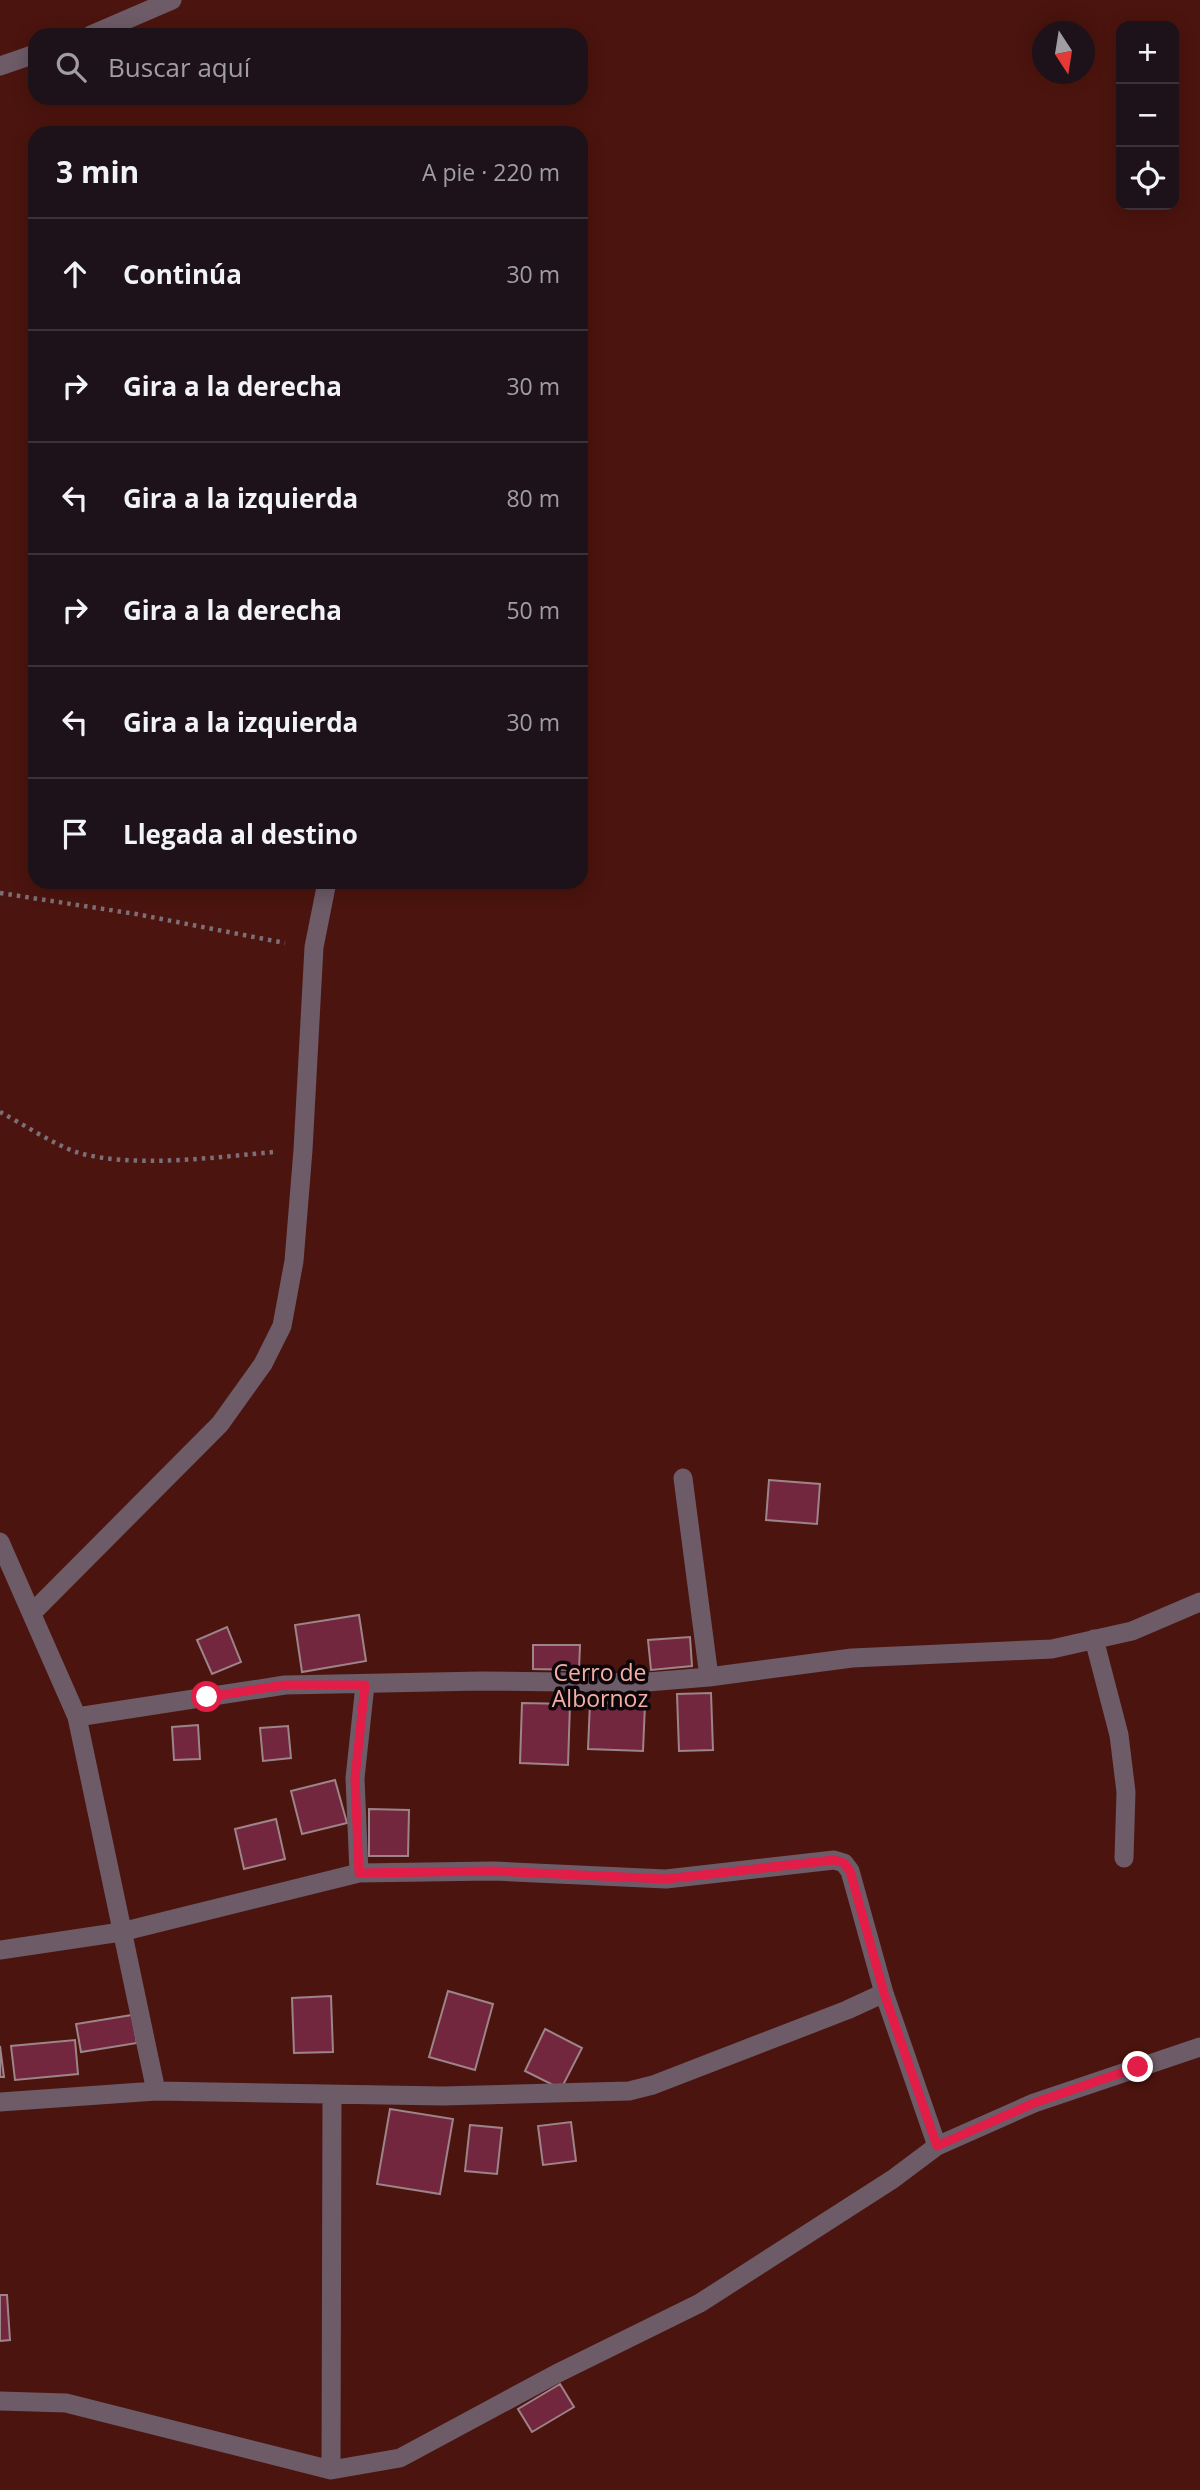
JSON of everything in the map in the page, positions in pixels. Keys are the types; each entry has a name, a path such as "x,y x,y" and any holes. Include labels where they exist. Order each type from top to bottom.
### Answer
{"street":[{"path":"107,28 172,0"},
{"path":"0,66 28,56"},
{"path":"32,1612 220,1424 263,1364 282,1326 294,1261 314,947 326,889"},
{"path":"684,1478 709,1677"},
{"path":"0,1542 77,1717 156,2091"},
{"path":"77,1717 285,1685 482,1681 635,1683 709,1677 852,1658 1052,1648 1132,1631 1200,1602"},
{"path":"1094,1639 1119,1735 1126,1792 1124,1858"},
{"path":"359,1873 355,1778 365,1685"},
{"path":"0,1950 121,1932 359,1873 494,1871 666,1879 834,1860 844,1863 850,1871 884,1993 937,2146"},
{"path":"0,2102 156,2091 443,2096 629,2091 666,2080 884,1993"},
{"path":"0,2401 66,2403 331,2470 400,2458 556,2374 700,2303 893,2179 937,2146 1034,2103 1200,2047"},
{"path":"331,2470 332,2096"}],"path":[{"path":"0,893 136,914 301,947 314,947"},
{"path":"0,1112 75,1152 108,1158 174,1160 303,1150"}],"green space":[{"name":"Cerro de Albornoz","path":"0,0 1200,0 1200,2490 0,2490"}],"building":[{"path":"769,1480 820,1484 817,1524 766,1520"},
{"path":"359,1615 366,1661 302,1672 295,1625"},
{"path":"227,1627 241,1662 212,1674 197,1640"},
{"path":"690,1637 692,1666 651,1670 648,1640"},
{"path":"533,1645 580,1645 579,1670 533,1669"},
{"path":"711,1693 713,1750 679,1751 677,1694"},
{"path":"590,1702 645,1704 643,1751 588,1749"},
{"path":"522,1703 570,1704 568,1765 520,1763"},
{"path":"198,1725 200,1759 174,1760 172,1727"},
{"path":"288,1726 291,1758 263,1761 260,1728"},
{"path":"335,1780 347,1823 302,1834 291,1791"},
{"path":"369,1809 409,1810 408,1856 369,1856"},
{"path":"276,1819 285,1859 244,1869 235,1829"},
{"path":"448,1991 493,2004 475,2070 429,2057"},
{"path":"331,1996 333,2052 294,2053 292,1998"},
{"path":"132,2015 137,2043 81,2052 76,2024"},
{"path":"545,2029 582,2048 561,2089 525,2071"},
{"path":"75,2040 78,2074 15,2080 11,2046"},
{"path":"0,2046 4,2077 0,2077"},
{"path":"390,2109 453,2119 440,2194 377,2184"},
{"path":"571,2122 576,2161 543,2165 538,2126"},
{"path":"470,2125 502,2128 497,2174 465,2171"},
{"path":"0,2295 7,2295 10,2340 0,2341"},
{"path":"560,2384 574,2407 532,2432 518,2409"}],"route":[{"path":"207,1697 285,1685 365,1685 355,1778 359,1873 494,1871 666,1879 834,1860 844,1863 850,1871 884,1993 937,2146 1034,2103 1138,2067"}]}
